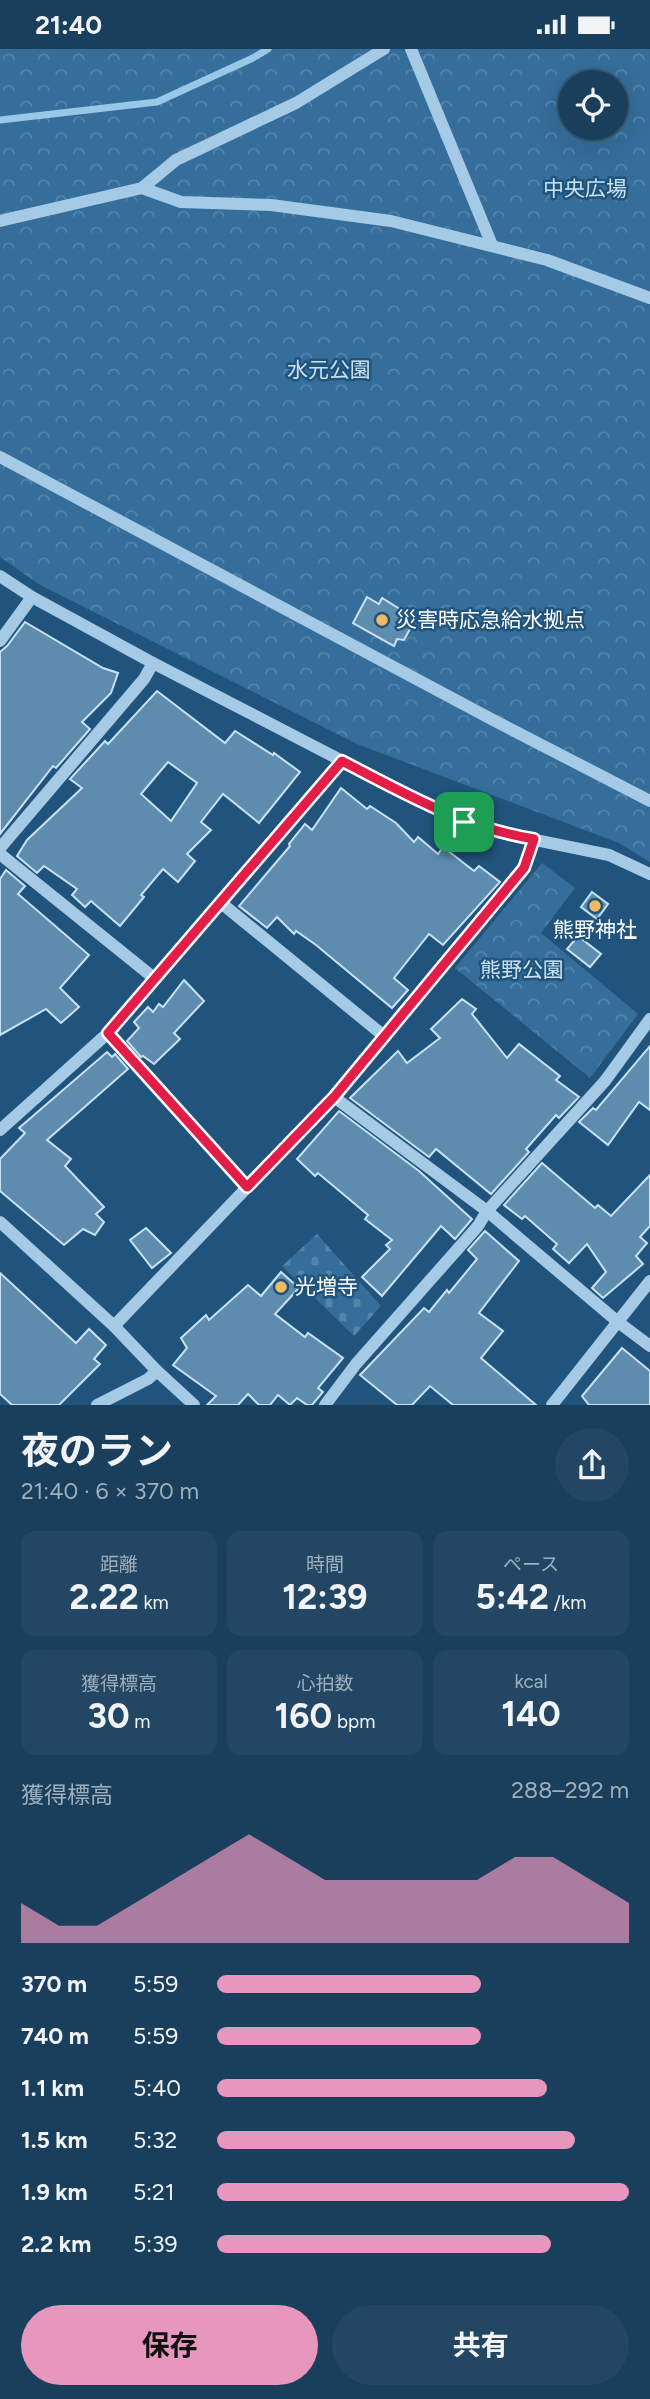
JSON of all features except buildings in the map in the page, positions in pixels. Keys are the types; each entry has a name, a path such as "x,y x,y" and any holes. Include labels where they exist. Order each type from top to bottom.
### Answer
{"street":[{"path":"0,221 142,188 176,160 296,103 384,49"},
{"path":"411,49 492,245"},
{"path":"142,188 181,202 271,205 378,220 547,260 650,298"},
{"path":"0,457 650,801"},
{"path":"0,576 153,663 464,822 492,831 608,855 650,874"},
{"path":"0,641 33,597"},
{"path":"0,848 144,679 153,663"},
{"path":"0,1130 108,1033 342,761"},
{"path":"114,1326 334,1097 524,868 534,839"},
{"path":"0,854 154,978"},
{"path":"220,902 384,1036"},
{"path":"325,1405 356,1364 478,1226 487,1211 605,1081 650,1019"},
{"path":"108,1033 247,1187"},
{"path":"334,1097 487,1211 650,1346"},
{"path":"0,1222 114,1326 194,1405"},
{"path":"552,1405 650,1281"},
{"path":"97,1405 148,1379 157,1371"}],"green space":[{"name":"水元公園","path":"0,49 650,49 650,862 619,843 357,744 40,585 0,557"},
{"name":"熊野公園","path":"542,863 575,888 541,933 638,1014 590,1078 455,968"},
{"path":"317,1234 381,1306 354,1336 282,1266"}],"waterway":[{"path":"0,120 157,102 268,49"}],"place":[{"name":"災害時応急給水拠点","path":"382,620"},
{"name":"熊野神社","path":"595,906"},
{"name":"光増寺","path":"281,1287"}],"route":[{"path":"342,761 464,822 512,836 534,839 524,868 334,1097 247,1187 108,1033 342,761"}],"park label":[{"name":"中央広場","path":"585,189"}]}
